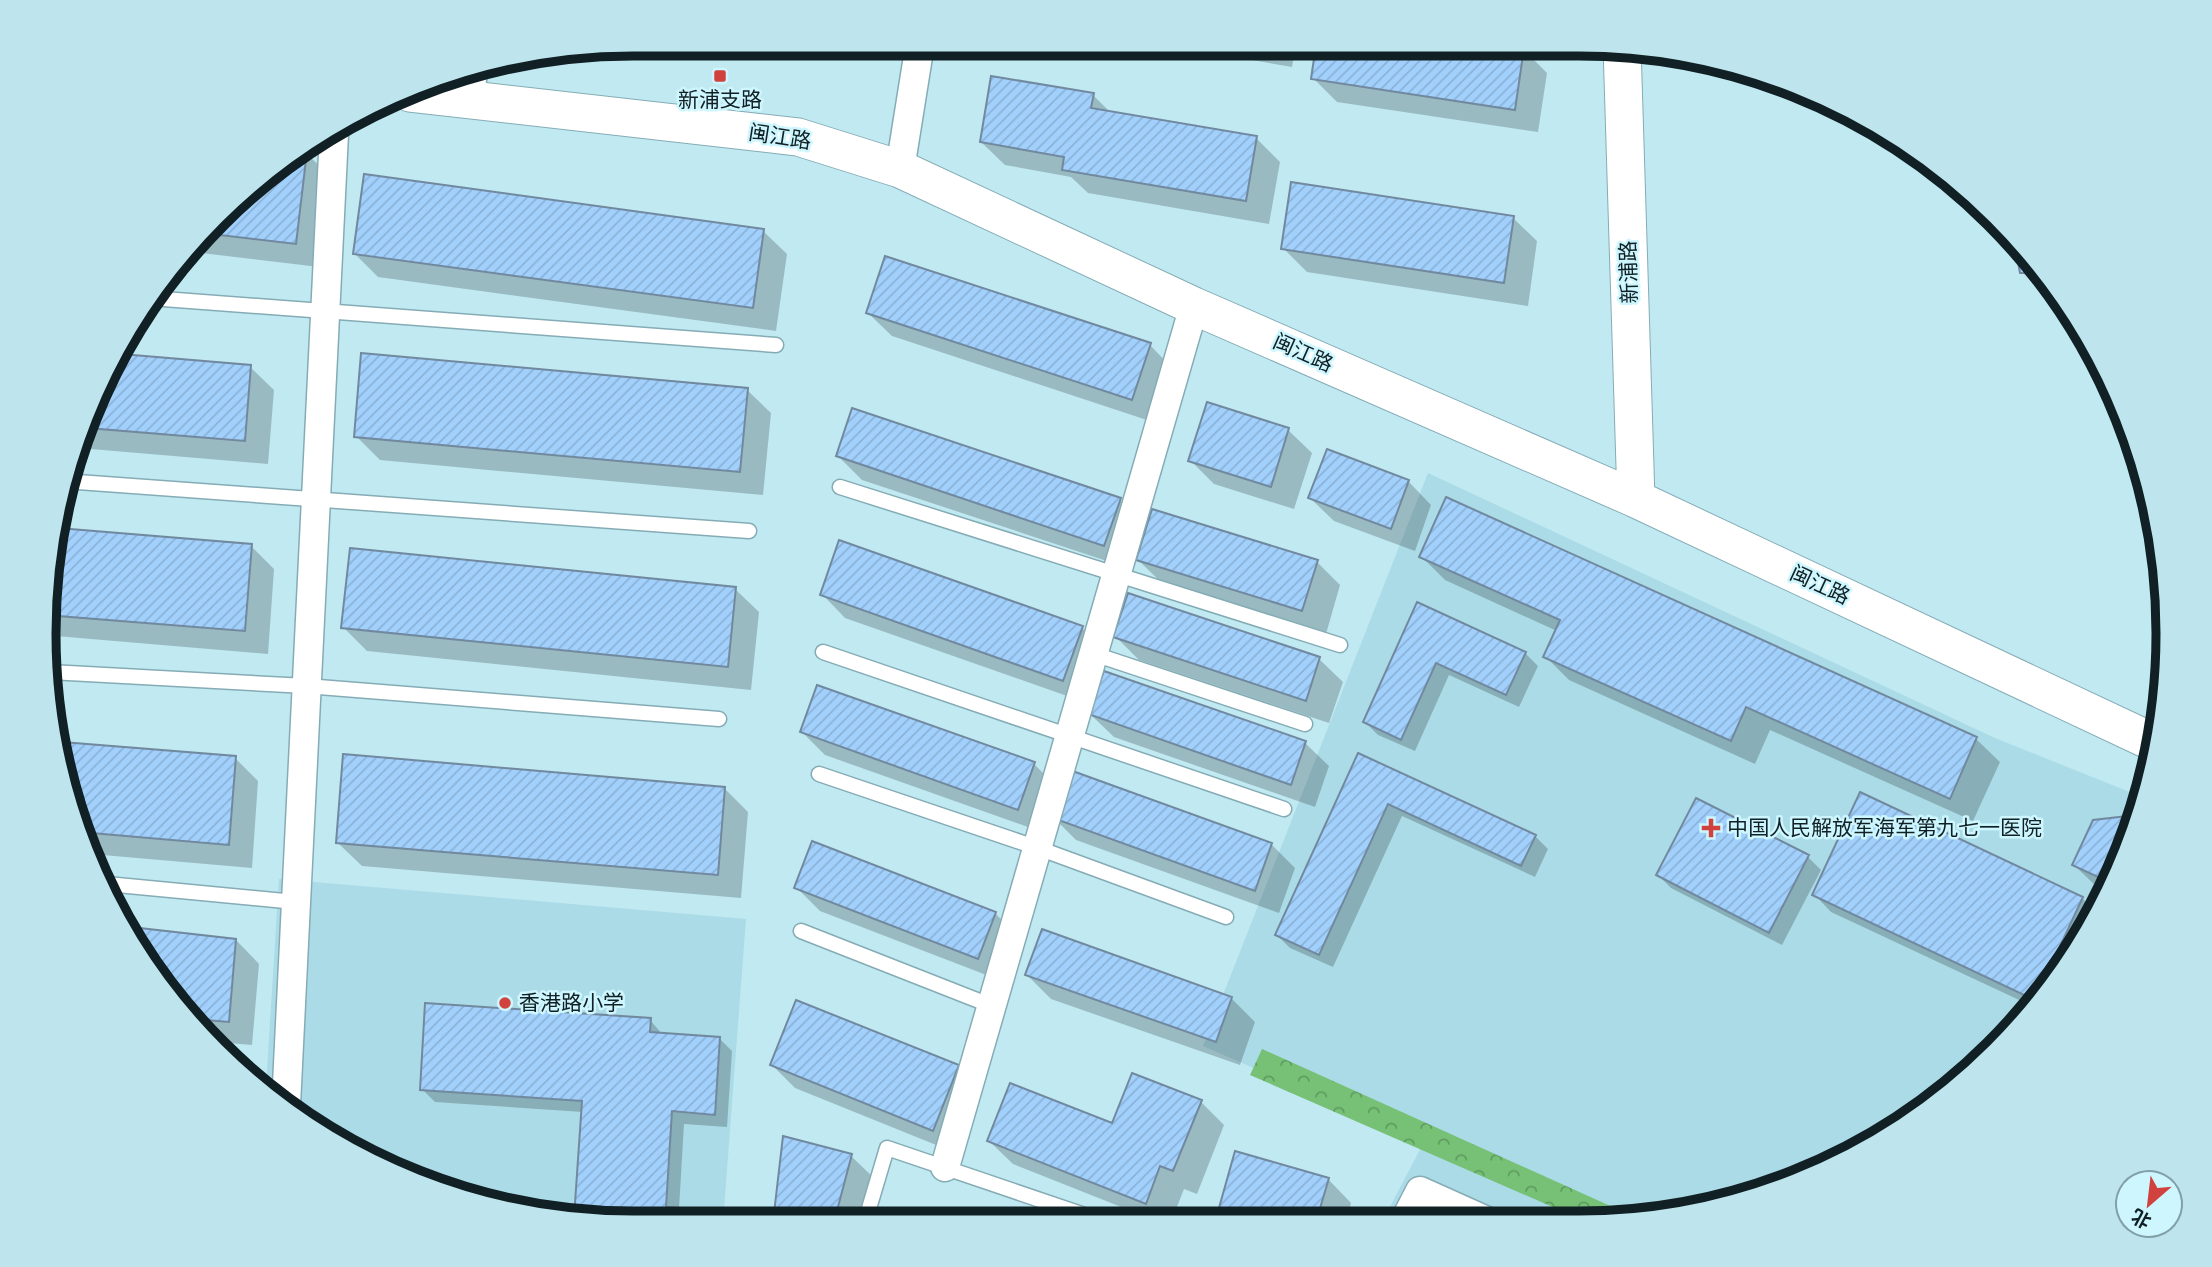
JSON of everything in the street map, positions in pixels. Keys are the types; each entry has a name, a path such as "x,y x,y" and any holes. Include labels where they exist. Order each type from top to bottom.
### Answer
{"street":[{"path":"900,169 918,56"},
{"name":"新浦路","path":"1622,58 1636,499"},
{"name":"闽江路","path":"443,89 472,85 798,137 900,169 1194,306 1636,499 2146,739"},
{"path":"286,1095 334,140"},
{"path":"945,1167 1194,306"},
{"path":"1410,1211 1420,1191 1465,1211"}],"lane":[{"path":"163,299 776,345"},
{"path":"77,482 749,531"},
{"path":"840,486 1340,645"},
{"path":"823,652 1284,809"},
{"path":"1094,654 1306,724"},
{"path":"57,672 306,687 719,719"},
{"path":"819,774 1038,848 1226,917"},
{"path":"114,885 295,902"},
{"path":"801,932 992,1006"},
{"path":"868,1211 887,1148 1073,1211"}],"shaded area":[{"name":"中国人民解放军海军第九七一医院","path":"1428,473 1995,738 2133,793 2112,854 2079,922 2037,985 1987,1042 1930,1092 1867,1134 1799,1167 1728,1191 1691,1200 1616,1210 1388,1211 1424,1142 1203,1046"},
{"name":"香港路小学","path":"279,879 746,919 724,1211 596,1210 521,1200 484,1191 413,1167 378,1151 313,1114 266,1079"}],"green space":[{"path":"1262,1049 1619,1210 1562,1211 1250,1075"}],"building":[{"path":"1314,56 1523,56 1515,110 1311,79"},
{"path":"991,76 1094,93 1091,108 1257,136 1246,201 1062,170 1064,157 980,142"},
{"path":"306,158 296,244 216,235 253,199"},
{"path":"364,174 764,229 753,308 353,254"},
{"path":"1291,182 1514,216 1504,283 1281,249"},
{"path":"885,256 1151,343 1132,400 866,313"},
{"path":"2017,258 2030,273 2020,273"},
{"path":"361,353 748,388 740,472 354,437"},
{"path":"128,355 251,365 245,441 94,429"},
{"path":"1207,402 1289,428 1271,487 1188,461"},
{"path":"852,408 1121,498 1104,546 836,456"},
{"path":"1327,449 1409,480 1391,529 1308,498"},
{"path":"1446,497 1977,737 1950,799 1746,707 1731,741 1543,657 1560,620 1419,557"},
{"path":"1152,509 1318,560 1302,611 1136,560"},
{"path":"66,529 252,544 245,631 56,616"},
{"path":"839,540 1083,626 1063,681 820,595"},
{"path":"350,548 736,587 728,667 341,628"},
{"path":"1128,593 1320,657 1306,701 1113,637"},
{"path":"1417,602 1526,652 1506,695 1436,663 1401,740 1363,722"},
{"path":"1104,671 1306,741 1291,785 1088,714"},
{"path":"817,685 1035,762 1018,810 800,732"},
{"path":"66,742 236,756 229,845 92,833"},
{"path":"1358,753 1536,835 1521,866 1388,804 1319,955 1275,935"},
{"path":"343,754 725,787 718,875 336,843"},
{"path":"1067,769 1272,843 1255,891 1050,817"},
{"path":"1860,792 2083,897 2052,965 2028,996 1812,895"},
{"path":"1696,798 1809,855 1769,933 1656,875"},
{"path":"2126,816 2101,878 2072,865 2093,820"},
{"path":"812,841 996,912 978,959 794,888"},
{"path":"137,928 236,939 229,1022 204,1020 175,985"},
{"path":"1042,929 1232,997 1216,1042 1025,975"},
{"path":"796,1000 959,1065 933,1131 770,1065"},
{"path":"425,1003 651,1018 650,1032 720,1037 715,1115 672,1111 666,1207 709,1211 575,1208 582,1101 420,1090"},
{"path":"1132,1073 1202,1100 1173,1171 1160,1166 1146,1204 987,1141 1010,1083 1112,1123"},
{"path":"783,1136 852,1154 837,1211 774,1211"},
{"path":"1235,1151 1329,1178 1319,1211 1218,1211"}],"place":[{"name":"新浦支路","path":"720,76"},
{"name":"中国人民解放军海军第九七一医院","path":"1711,828"},
{"name":"香港路小学","path":"505,1003"}]}
